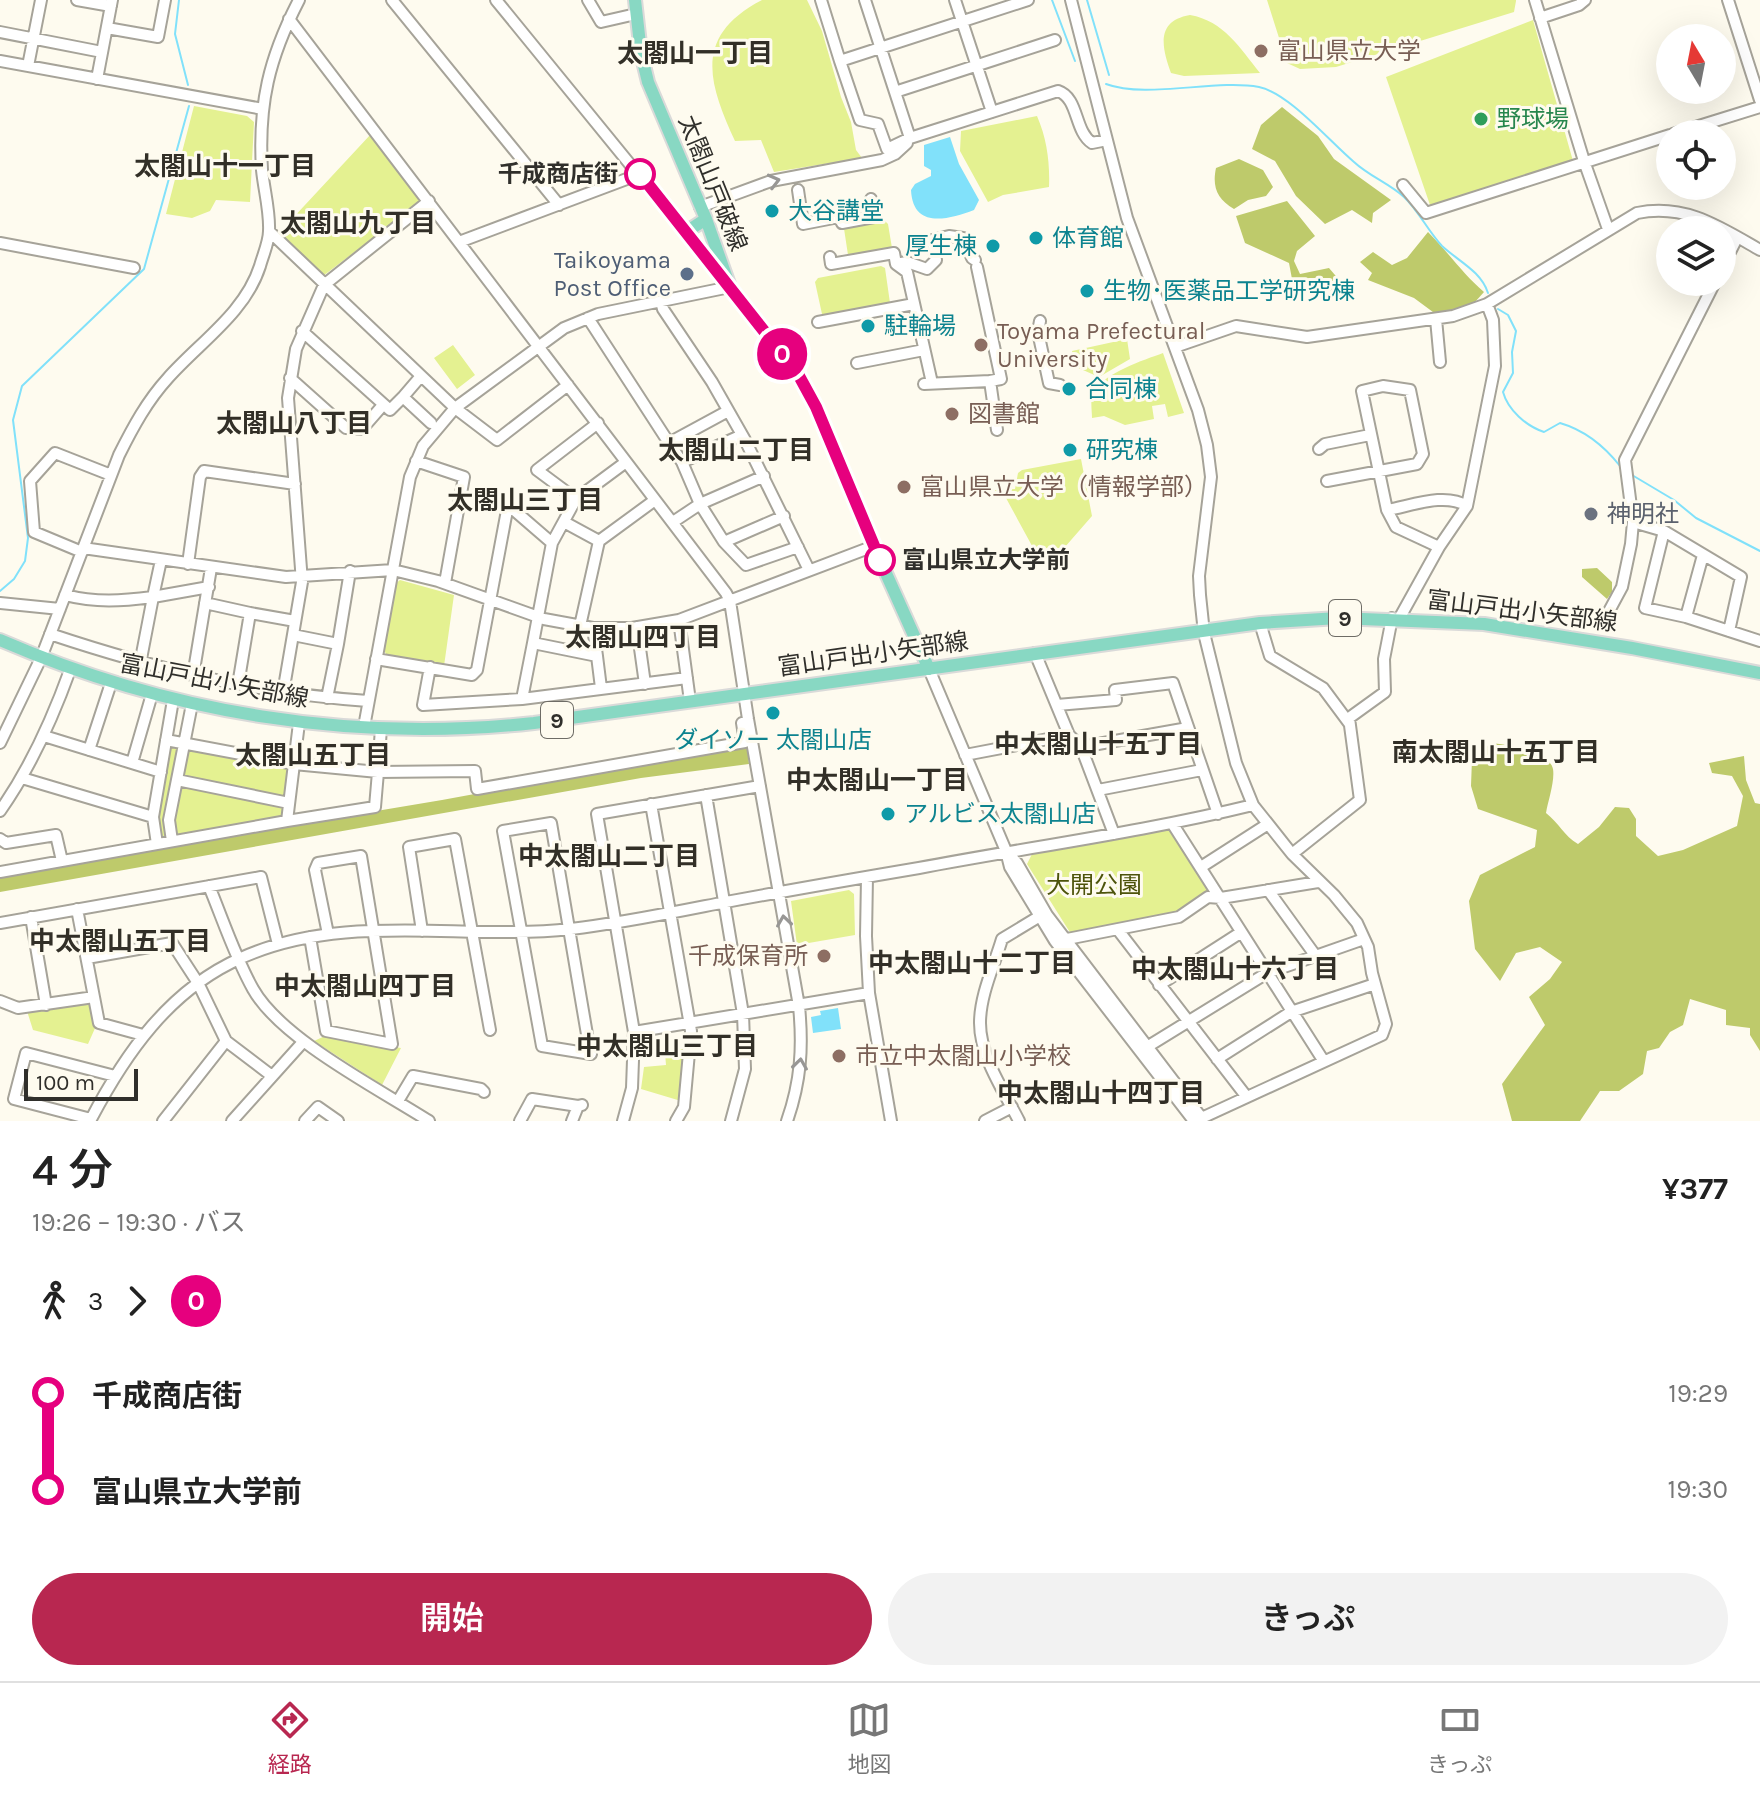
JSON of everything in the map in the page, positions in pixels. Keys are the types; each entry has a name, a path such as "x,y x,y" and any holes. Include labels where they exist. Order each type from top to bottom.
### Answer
{"main road":[{"name":"太閤山戸破線","path":"635,0 648,82 703,213 730,287 798,374 816,407 929,669"},
{"path":"686,232 703,213"},
{"name":"富山戸出小矢部線","path":"0,640 70,670 173,700 299,723 381,728 473,728 522,724 1260,623 1338,618 1484,624 1760,673"}],"street":[{"path":"28,66 41,0"},
{"path":"77,0 112,3 97,79"},
{"path":"107,28 158,37 165,0"},
{"path":"0,743 41,658 111,475 134,425 151,397 244,299 259,270 269,231 262,169 263,109 275,51 299,0"},
{"path":"392,0 559,205"},
{"path":"364,727 402,513 416,461 432,432 455,408 564,328 588,318 730,287 496,0"},
{"path":"588,0 601,22 636,14"},
{"path":"821,0 860,120 878,124 887,149 910,138 1058,91 1064,92 1086,139 1092,143 1107,140"},
{"path":"955,0 992,112"},
{"path":"840,61 1028,0"},
{"path":"929,669 1010,867 1040,916 1199,1121 1246,1096 1382,1035 1386,1024 1357,923 1292,854 1253,805 1236,763 1204,633 1199,576 1211,477 1207,445 1198,410 1127,218 1071,0"},
{"path":"1535,0 1608,229"},
{"path":"1540,18 1579,5 1585,0"},
{"path":"1728,0 1760,100"},
{"path":"867,1 910,138"},
{"path":"166,740 294,764 378,772 475,771 477,789 745,742 730,601 289,19"},
{"path":"0,32 102,52"},
{"path":"895,92 1055,40"},
{"path":"0,61 263,109"},
{"path":"1717,120 1760,107"},
{"path":"703,213 771,181 882,160 902,150 910,138"},
{"path":"1403,185 1426,213 1656,139"},
{"path":"459,242 640,174"},
{"path":"798,190 803,224 839,217 842,223 874,217 871,199"},
{"path":"283,693 302,577 288,398 302,331 324,285 429,201"},
{"path":"1175,347 1236,326 1307,337 1453,316 1487,304 1637,213 1659,208 1699,217 1760,250"},
{"path":"269,231 455,408 497,440 568,385"},
{"path":"830,257 831,264 894,253 896,264 907,272 928,384 973,384 1001,379 976,264 963,238 949,236 932,240 936,260 927,269 907,262 896,264"},
{"path":"0,243 134,268"},
{"path":"1608,613 1622,587 1633,522 1625,460 1708,296"},
{"path":"661,301 663,309 742,435 809,570"},
{"path":"818,322 914,304"},
{"path":"1292,854 1360,800 1349,718 1385,692 1384,659 1396,619 1467,506 1483,412 1495,366 1493,320 1487,304"},
{"path":"588,318 682,462 700,504 724,542 746,565 798,547"},
{"path":"1436,319 1440,362"},
{"path":"1040,321 1038,332 1049,383 1060,385"},
{"path":"302,331 390,410 421,376"},
{"path":"857,363 924,350"},
{"path":"290,378 346,428 362,429 383,405"},
{"path":"990,381 997,430"},
{"path":"1327,481 1377,472 1417,464 1423,454 1410,390 1383,386 1362,391 1377,472 1387,510 1396,527 1439,547"},
{"path":"403,397 431,423"},
{"path":"669,443 728,411"},
{"path":"576,499 537,470 598,423"},
{"path":"682,462 742,435"},
{"path":"1319,449 1325,444 1370,435"},
{"path":"111,475 55,453 30,481 34,532 83,550 211,568 302,577 393,570 445,583 536,616 593,628 637,627 679,620 874,546"},
{"path":"416,461 464,477 445,583"},
{"path":"522,699 552,543 576,499 626,462"},
{"path":"188,564 200,477 204,471 295,484"},
{"path":"673,522 700,504 764,476"},
{"path":"580,626 599,541 655,500"},
{"path":"1387,510 1442,500 1467,506"},
{"path":"376,659 472,675 477,670 508,505 552,543"},
{"path":"724,542 784,516"},
{"path":"564,522 599,541"},
{"path":"1633,522 1664,531 1741,577 1729,631"},
{"path":"1664,531 1645,608 1686,617 1760,641"},
{"path":"1686,617 1703,555"},
{"path":"140,664 161,560"},
{"path":"193,676 211,568"},
{"path":"327,698 350,571"},
{"path":"65,595 115,602 209,587"},
{"path":"0,603 60,609"},
{"path":"205,603 295,621"},
{"path":"238,685 250,613"},
{"path":"679,620 690,701"},
{"path":"1260,623 1270,656 1323,688 1349,723"},
{"path":"637,627 645,684"},
{"path":"593,628 601,688"},
{"path":"50,634 140,664 193,676 283,693 368,701"},
{"path":"293,635 338,644"},
{"path":"533,643 597,656"},
{"path":"1035,653 1069,735 1081,747 1114,834"},
{"path":"430,667 423,705 522,699 687,678"},
{"path":"0,811 44,736 70,670"},
{"path":"89,750 111,683"},
{"path":"1057,705 1116,700 1115,690 1173,683 1218,814"},
{"path":"132,763 152,694"},
{"path":"741,694 799,1006 803,1045 794,1101 787,1121"},
{"path":"157,844 153,817 173,700"},
{"path":"172,841 169,820 192,704"},
{"path":"287,821 299,723"},
{"path":"0,872 375,807 381,728"},
{"path":"1081,747 1188,728"},
{"path":"965,755 1069,735"},
{"path":"44,736 161,772"},
{"path":"1098,790 1202,770"},
{"path":"22,778 153,817"},
{"path":"177,780 289,803"},
{"path":"623,1121 632,1088 634,1032 597,814 760,786"},
{"path":"706,795 743,1014 745,1069 731,1121"},
{"path":"651,804 691,1031 684,1107 676,1121"},
{"path":"115,1076 26,1053 14,1099 90,1120 143,1035 169,1006 198,983 239,959 278,944 328,934 569,929 1114,834 1253,805"},
{"path":"551,823 591,1053 542,1046 521,931 503,831 551,823"},
{"path":"1172,823 1323,1060"},
{"path":"1201,867 1268,824"},
{"path":"0,839 6,843 56,835 62,861"},
{"path":"422,931 409,847 455,839 490,1030"},
{"path":"1006,851 1017,863 1060,940"},
{"path":"310,937 326,1031 392,1044 361,856 318,863 315,870 328,934"},
{"path":"0,923 261,877 278,944"},
{"path":"867,877 869,993 891,1121"},
{"path":"1060,940 1179,917 1208,897 1221,898 1318,882"},
{"path":"209,886 253,990 270,1013 303,1042 429,1121"},
{"path":"1268,890 1315,955"},
{"path":"77,909 99,1023 143,1035"},
{"path":"1019,1121 984,1049 980,1024 982,1004 1002,939 1040,916"},
{"path":"31,917 46,1005"},
{"path":"1118,930 1246,1096"},
{"path":"1159,985 1240,933"},
{"path":"1143,1049 1267,973 1364,939"},
{"path":"87,958 172,943 198,983 226,1041 272,1076"},
{"path":"1217,1059 1291,1012 1375,984"},
{"path":"634,1032 869,993"},
{"path":"0,1001 18,1008 94,997"},
{"path":"163,1121 226,1041"},
{"path":"232,1121 303,1042"},
{"path":"398,1101 413,1076 484,1092"},
{"path":"520,1121 532,1099 580,1105 572,1121"},
{"path":"305,1121 318,1107 338,1121"},
{"path":"985,1121 1012,1107"}],"green space":[{"path":"762,0 807,0 822,31 851,122 856,150 862,158 774,172 761,140 735,141 718,99 712,62 716,45 725,29 740,14"},
{"path":"1267,0 1516,1 1514,12 1336,67 1300,69 1287,63"},
{"path":"1190,15 1222,29 1260,73 1184,76 1171,73 1165,54 1166,29 1179,18"},
{"name":"野球場","path":"1533,20 1573,161 1430,205 1386,77"},
{"path":"194,106 247,116 254,122 250,202 216,200 210,211 192,218 166,214"},
{"path":"1282,107 1318,136 1334,159 1391,200 1373,213 1372,223 1352,210 1325,224 1296,196 1275,161 1252,149 1261,125"},
{"path":"1037,116 1047,151 1049,187 1003,195 988,202 960,151 961,131"},
{"path":"371,134 423,200 323,276 278,234"},
{"path":"1239,159 1263,170 1273,187 1266,196 1248,200 1234,209 1220,197 1215,187 1215,175 1216,168"},
{"path":"1287,201 1315,236 1297,251 1294,261 1300,274 1329,268 1347,289 1309,292 1292,279 1289,263 1245,243 1236,216"},
{"path":"880,216 888,224 892,248 848,255 843,222"},
{"path":"1428,232 1484,292 1475,302 1437,315 1414,298 1368,280 1372,273 1360,262 1373,252 1392,265 1407,258"},
{"path":"881,266 885,268 890,303 822,314 815,282 818,278"},
{"path":"1127,339 1130,359 1099,377 1076,367 1072,351"},
{"path":"453,345 475,375 457,389 434,358"},
{"path":"1163,353 1184,413 1168,417 1165,404 1152,406 1154,419 1125,425 1104,416 1092,418 1093,393 1105,379"},
{"path":"1081,459 1092,516 1051,563 1043,566 1006,498 999,496 995,490 1015,489 1018,473 1022,470"},
{"path":"1597,568 1612,582 1612,592 1607,599 1582,577 1582,569"},
{"path":"400,580 454,595 444,666 387,656 384,650 395,584"},
{"path":"1491,743 1526,750 1550,763 1553,779 1546,813 1573,841 1578,844 1599,827 1615,807 1629,808 1636,819 1636,836 1658,856 1683,850 1737,826 1743,796 1732,776 1712,773 1709,763 1744,756 1746,780 1755,803 1760,804 1760,1051 1750,1035 1750,1028 1726,1025 1726,1010 1690,999 1683,1025 1670,1032 1659,1048 1647,1051 1643,1074 1619,1091 1600,1091 1580,1121 1512,1121 1502,1084 1545,1025 1529,997 1550,979 1562,962 1540,947 1516,953 1500,981 1475,949 1469,901 1480,875 1535,847 1537,830 1478,809 1471,786 1472,759"},
{"path":"747,744 749,764 641,778 0,892 0,874 442,800"},
{"path":"170,747 179,749 168,837 165,839 158,808 161,780"},
{"path":"187,749 287,768 287,793 281,797 185,778 181,774"},
{"path":"180,785 281,805 284,809 279,819 179,837 175,833 174,819"},
{"name":"大開公園","path":"1167,828 1209,889 1176,914 1071,934 1027,864 1033,852"},
{"path":"849,890 854,894 855,935 797,945 791,901"},
{"path":"91,1000 96,1026 88,1044 33,1030 27,1011"},
{"path":"327,1035 401,1048 382,1085 314,1041"},
{"path":"686,1048 681,1101 641,1089 644,1067 666,1065 665,1053"}],"water":[{"path":"950,137 959,164 979,200 974,210 953,217 925,216 913,202 911,190 915,184 931,176 931,170 924,166 924,145"},
{"path":"838,1008 841,1029 813,1033 811,1017 821,1015 820,1011"}],"waterway":[{"path":"179,0 175,34 188,85"},
{"path":"1052,0 1075,61"},
{"path":"1087,0 1109,75"},
{"path":"1106,84 1141,90 1241,85 1271,91 1296,108 1360,167 1404,197 1442,246 1475,272 1488,293"},
{"path":"0,591 14,579 25,561 28,538 13,420 22,386 144,269 189,106"},
{"path":"1498,309 1508,315 1516,331 1512,352 1513,373 1503,392 1513,411 1544,432 1560,423 1577,430 1601,446 1620,466"},
{"path":"1632,475 1674,500 1696,518 1760,551"}],"bus line":[{"name":"0","path":"640,174 798,374 816,407 880,560"}],"place":[{"name":"富山県立大学","path":"1261,51"},
{"name":"野球場","path":"1481,119"},
{"name":"千成商店街","path":"640,174"},
{"name":"大谷講堂","path":"772,211"},
{"name":"体育館","path":"1036,238"},
{"name":"厚生棟","path":"993,246"},
{"name":"Taikoyama Post Office","path":"687,274"},
{"name":"生物･医薬品工学研究棟","path":"1087,291"},
{"name":"駐輪場","path":"868,326"},
{"name":"Toyama Prefectural University","path":"981,345"},
{"name":"合同棟","path":"1069,389"},
{"name":"図書館","path":"952,414"},
{"name":"研究棟","path":"1070,450"},
{"name":"富山県立大学（情報学部）","path":"904,487"},
{"name":"神明社","path":"1591,514"},
{"name":"富山県立大学前","path":"880,560"},
{"name":"ダイソー 太閤山店","path":"773,713"},
{"name":"アルビス太閤山店","path":"888,814"},
{"name":"千成保育所","path":"824,956"},
{"name":"市立中太閤山小学校","path":"839,1056"}],"district":[{"name":"太閤山一丁目","path":"695,53"},
{"name":"太閤山十一丁目","path":"225,166"},
{"name":"太閤山九丁目","path":"358,223"},
{"name":"太閤山八丁目","path":"294,423"},
{"name":"太閤山二丁目","path":"736,450"},
{"name":"太閤山三丁目","path":"525,500"},
{"name":"太閤山四丁目","path":"643,637"},
{"name":"中太閤山十五丁目","path":"1098,744"},
{"name":"南太閤山十五丁目","path":"1496,752"},
{"name":"太閤山五丁目","path":"313,755"},
{"name":"中太閤山一丁目","path":"877,780"},
{"name":"中太閤山二丁目","path":"609,856"},
{"name":"中太閤山五丁目","path":"120,941"},
{"name":"中太閤山十二丁目","path":"972,963"},
{"name":"中太閤山十六丁目","path":"1235,969"},
{"name":"中太閤山四丁目","path":"365,986"},
{"name":"中太閤山三丁目","path":"667,1046"},
{"name":"中太閤山十四丁目","path":"1101,1093"}]}
